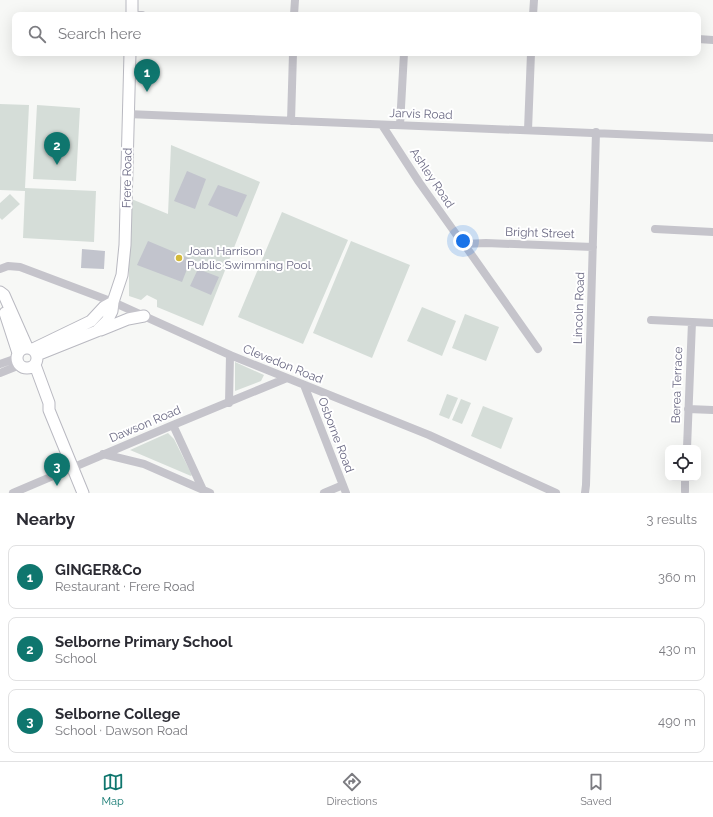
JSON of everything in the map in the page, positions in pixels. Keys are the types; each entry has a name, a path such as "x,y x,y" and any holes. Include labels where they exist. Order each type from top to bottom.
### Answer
{"street":[{"path":"132,0 132,12"},
{"path":"294,12 295,0"},
{"path":"533,12 534,0"},
{"path":"701,39 713,40"},
{"name":"Frere Road","path":"110,307 122,275 125,245 127,114 130,56"},
{"path":"291,121 293,56"},
{"path":"400,125 404,56"},
{"path":"528,130 531,56"},
{"name":"Jarvis Road","path":"127,114 596,132 713,138"},
{"name":"Ashley Road","path":"382,124 423,188 538,349"},
{"name":"Lincoln Road","path":"586,489 596,132"},
{"path":"655,229 713,232"},
{"name":"Bright Street","path":"464,244 486,243 593,247"},
{"name":"Clevedon Road","path":"0,270 8,266 20,267 110,307 144,316 230,355 428,435 556,493"},
{"path":"0,292 4,295 27,358"},
{"path":"0,298 49,403 49,410 83,493"},
{"path":"97,331 107,321 110,307"},
{"path":"0,374 91,321 110,307"},
{"path":"0,364 27,358 128,319 144,316"},
{"path":"651,320 713,323"},
{"name":"Berea Terrace","path":"687,445 692,322"},
{"path":"228,403 230,355"},
{"name":"Dawson Road","path":"13,493 173,424 287,378"},
{"name":"Osborne Road","path":"304,385 344,489"},
{"path":"688,409 713,410"},
{"path":"173,424 206,492"},
{"path":"103,454 144,464 206,492"},
{"path":"685,481 685,490"},
{"path":"324,493 344,489"}],"shaded area":[{"path":"0,104 29,105 25,188 96,191 94,242 23,238 25,191 0,190"},
{"path":"37,105 80,108 76,181 33,179"},
{"name":"Joan Harrison Public Swimming Pool","path":"171,145 260,182 203,326 157,307 157,300 147,295 141,300 129,296 129,198 168,214"},
{"path":"187,171 206,179 195,209 174,201"},
{"path":"218,185 247,195 237,217 208,205"},
{"path":"10,194 20,204 2,220 0,218 0,203"},
{"path":"282,212 348,240 303,344 238,317"},
{"path":"148,241 191,259 182,282 137,265"},
{"path":"351,241 410,265 372,358 313,333"},
{"path":"82,249 105,251 104,269 81,268"},
{"path":"198,269 219,277 211,295 190,286"},
{"path":"422,307 456,321 442,356 407,341"},
{"path":"465,314 499,327 486,361 452,348"},
{"path":"235,362 264,375 261,381 235,391"},
{"path":"447,394 458,398 449,419 439,415"},
{"path":"461,399 471,403 462,424 452,420"},
{"path":"483,406 513,418 501,449 471,436"},
{"path":"168,433 174,439 192,475 191,476 130,450"}],"place":[{"name":"GINGER&Co","path":"147,92"},
{"name":"Selborne Primary School","path":"57,165"},
{"name":"Joan Harrison Public Swimming Pool","path":"179,258"},
{"name":"Selborne College","path":"57,486"}]}
